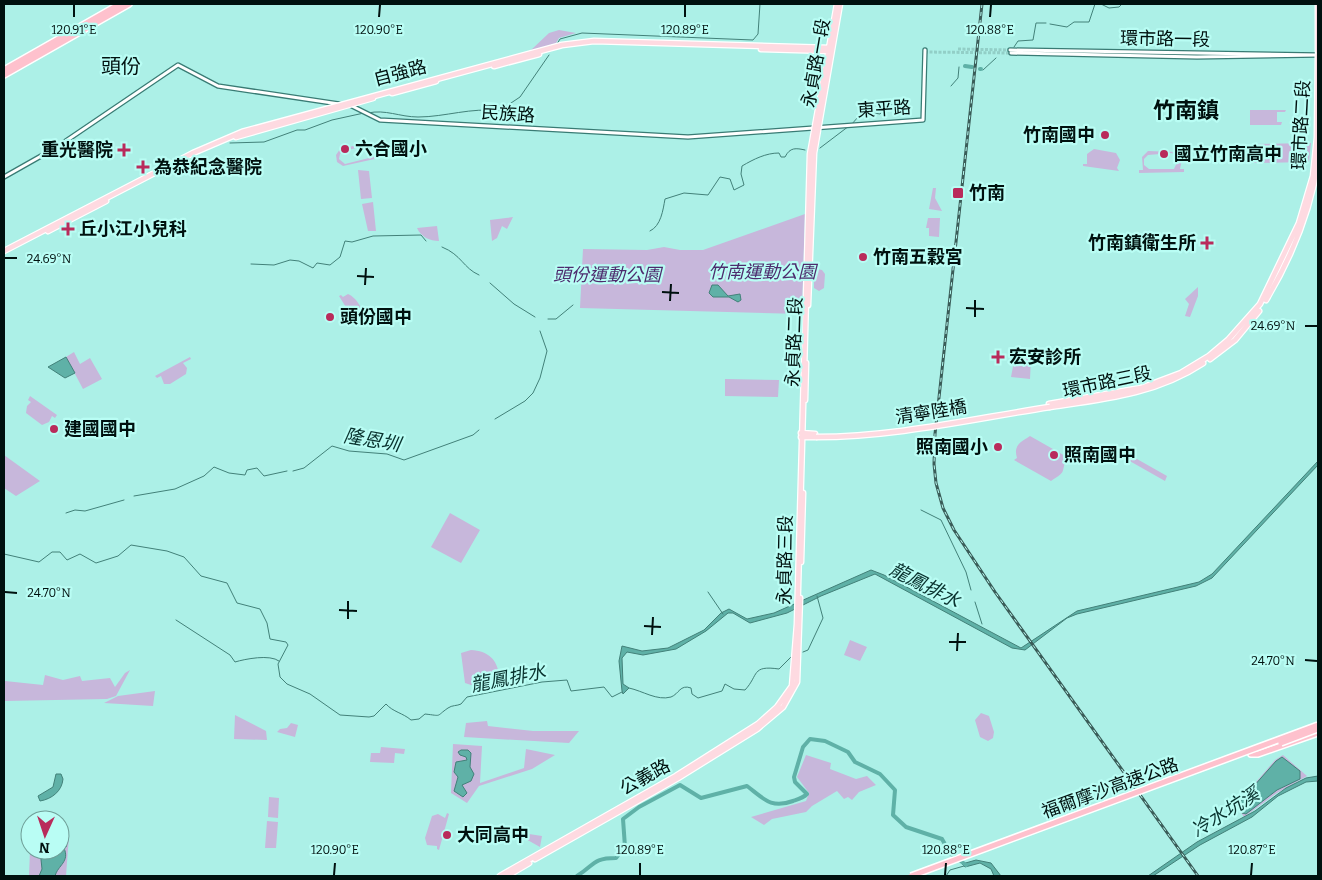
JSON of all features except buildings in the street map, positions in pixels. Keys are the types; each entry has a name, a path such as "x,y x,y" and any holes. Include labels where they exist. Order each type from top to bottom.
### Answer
{"highway":[{"path":"4,70 120,4"},
{"path":"4,75 66,38 129,4"},
{"name":"福爾摩沙高速公路","path":"911,876 1205,768 1318,724"},
{"name":"福爾摩沙高速公路","path":"919,876 1318,729"},
{"path":"1251,754 1274,749 1318,734"}],"main road":[{"name":"永貞路一段","path":"817,128 839,4"},
{"path":"1318,4 1318,51"},
{"name":"自強路","path":"4,252 182,160 242,132 338,104 466,72 562,45 585,42 831,50"},
{"name":"自強路","path":"501,62 557,49 592,44 831,50"},
{"name":"永貞路一段","path":"817,128 826,64 831,50"},
{"path":"814,51 823,57 826,64"},
{"name":"東平路","path":"849,126 923,120 925,51"},
{"name":"環市路一段","path":"1011,52 1111,54 1277,57 1318,55 1111,54"},
{"name":"環市路二段","path":"1287,253 1304,210 1313,176 1317,137 1318,55"},
{"name":"民族路","path":"4,177 58,147 178,65 218,86 349,105 380,120 688,137 849,126"},
{"name":"自強路","path":"182,160 238,137 416,85"},
{"name":"永貞路二段","path":"803,435 810,154 817,128"},
{"name":"環市路二段","path":"1287,253 1309,204 1318,161"},
{"name":"環市路三段","path":"1050,406 1141,388 1181,373 1201,361 1228,340 1260,304 1287,253"},
{"name":"清寧陸橋","path":"803,435 816,436 891,430 1050,406"},
{"name":"永貞路三段","path":"794,687 799,601 803,435"},
{"name":"公義路","path":"500,876 764,724 783,706 794,687"},
{"name":"公義路","path":"507,876 593,824"}],"green space":[{"path":"559,30 576,33 559,38 555,45 530,51 549,33"},
{"path":"1250,110 1286,110 1285,112 1277,112 1277,122 1282,122 1281,125 1250,125"},
{"path":"371,142 379,148 379,158 343,166 337,162 336,155 340,149","holes":["370,145 376,149 373,157 345,164 339,159 343,151"]},
{"path":"1311,143 1309,162 1251,163 1251,144"},
{"path":"1094,149 1116,153 1120,160 1117,168 1119,171 1083,166 1083,164 1087,164 1087,154"},
{"path":"1148,151 1176,152 1182,159 1180,169 1184,169 1184,172 1139,173 1139,170 1143,170 1142,157","holes":["1172,153 1178,160 1174,169 1149,169 1144,165 1144,159 1148,155"]},
{"path":"358,170 369,171 372,198 361,199"},
{"path":"933,188 936,188 935,198 942,211 929,209"},
{"path":"373,202 376,231 368,231 362,204"},
{"name":"竹南運動公園","path":"805,214 802,314 580,308 583,249 647,250 664,247 680,250 703,250"},
{"path":"513,217 507,229 502,226 497,238 492,241 490,220"},
{"path":"928,218 940,218 939,237 929,236 929,228 926,228"},
{"path":"437,226 439,241 426,238 417,228"},
{"path":"817,269 822,270 825,274 824,288 819,291 814,288 814,272"},
{"path":"1198,287 1198,296 1190,317 1185,316 1189,304 1185,299"},
{"path":"348,294 357,301 364,315 364,318 358,321 357,325 339,296 343,297"},
{"path":"74,352 80,364 90,358 102,379 83,389 66,357"},
{"path":"1015,356 1031,358 1030,379 1011,377"},
{"path":"190,357 191,359 183,363 187,368 186,374 170,384 164,384 161,376 157,378 155,376"},
{"path":"725,379 779,380 778,397 725,396"},
{"path":"30,396 57,415 55,418 52,416 49,422 42,425 26,413 27,406 31,402 28,400"},
{"path":"1030,436 1067,457 1062,473 1051,481 1014,460 1017,458 1016,450 1019,444"},
{"path":"1114,446 1167,476 1165,481 1112,451"},
{"path":"4,455 40,481 16,496 4,488"},
{"path":"450,513 480,530 461,563 431,547"},
{"path":"850,640 867,647 860,661 844,655"},
{"path":"471,650 482,652 491,657 496,664 499,675 471,685 465,683 461,653"},
{"path":"130,670 116,696 107,699 4,701 5,681 43,685 45,675 63,680 80,676 82,681 110,678 115,687 125,673"},
{"path":"155,691 153,706 104,703 118,696"},
{"path":"981,713 989,716 994,732 993,738 988,741 980,737 975,720"},
{"path":"235,715 266,731 267,740 234,739"},
{"path":"487,721 488,726 533,731 579,731 569,743 464,737 466,723"},
{"path":"291,723 298,725 295,737 277,732 280,729 287,728"},
{"path":"453,744 482,746 480,783 524,768 526,749 555,755 532,769 479,786 467,803 451,793"},
{"path":"381,747 405,749 404,754 395,753 394,763 370,762 371,753 380,753"},
{"path":"806,755 831,763 830,769 856,779 867,776 876,785 859,792 852,800 848,797 844,799 837,791 812,806 806,812 772,819 764,825 751,817 806,801 809,793 797,777"},
{"path":"1283,755 1307,776 1277,793 1244,817 1237,804 1275,760"},
{"path":"269,797 279,798 278,818 268,817"},
{"path":"447,813 449,814 439,850 437,846 427,845 425,838 432,816 438,814 445,818"},
{"path":"267,821 278,822 276,848 265,848"},
{"path":"515,833 542,836 540,847"},
{"path":"30,860 67,860 66,876 29,876"}],"shaded area":[{"path":"712,285 718,285 728,296 740,294 741,300 738,302 729,297 713,297 709,293"},
{"path":"66,357 75,373 65,378 48,367"},
{"path":"1318,461 1318,465 1212,578 1196,586 1077,614 1067,618 1025,650 1012,648 875,574 821,596 787,613 750,623 733,613 728,613 706,631 676,649 643,655 627,652 622,658 623,684 629,688 623,694 622,691 619,661 622,646 642,651 668,648 704,630 721,613 729,609 747,619 774,613 871,570 884,575 1021,648 1077,611 1199,582 1212,574"},
{"path":"468,750 471,753 470,767 474,774 471,781 462,785 467,793 463,797 454,791 458,777 454,772 456,762 467,760 466,757 458,752"},
{"path":"1282,757 1300,771 1300,779 1277,790 1246,814 1242,813 1238,804 1276,761"},
{"path":"56,774 61,774 63,779 61,787 49,798 40,801 38,796 53,787"},
{"path":"1318,776 1318,781 1306,782 1278,796 1252,817 1200,845 1153,876 1148,876 1197,842 1255,811 1286,788 1306,778"},
{"path":"41,860 65,860 55,876 39,876 42,869"},
{"path":"976,860 991,863 1001,876 994,876 991,869 980,863 965,867 962,864"}],"waterway":[{"path":"557,44 560,39 582,33 753,40 758,34 760,4"},
{"path":"1050,24 1067,27 1074,22 1089,22 1095,4"},
{"path":"1101,4 1109,8 1119,7 1122,4"},
{"path":"1014,47 1018,41 1033,40 1036,23 1046,23"},
{"path":"368,113 380,112 418,117 479,110 499,111 520,97 549,55"},
{"path":"983,70 996,58"},
{"path":"965,66 972,67"},
{"path":"951,86 958,78 959,67"},
{"name":"隆恩圳","path":"852,124 863,113 880,114 886,106 899,102"},
{"path":"230,143 264,142 297,130 305,130 332,120 364,113"},
{"name":"隆恩圳","path":"820,148 849,126"},
{"name":"隆恩圳","path":"650,231 659,222 665,199 684,193 708,195 720,177 730,179 734,190 744,185 741,174 742,166 747,163 769,154 779,153 781,157 785,157 789,151 794,149 805,150"},
{"name":"隆恩圳","path":"251,264 274,265 290,260 299,261 313,268 317,263 330,265 340,257 345,241 352,242 373,236 421,235 426,241"},
{"name":"隆恩圳","path":"442,247 449,250 469,269 479,275"},
{"name":"隆恩圳","path":"490,283 514,304 535,317"},
{"name":"隆恩圳","path":"548,319 556,319 573,305"},
{"name":"隆恩圳","path":"495,419 525,401 533,393 540,378 547,351 540,331"},
{"name":"隆恩圳","path":"293,471 304,468 332,446 349,451 387,454 404,460 473,435 479,430"},
{"name":"隆恩圳","path":"134,496 175,489 204,476 214,467 229,473 245,475 247,470 257,468 264,476 287,471"},
{"name":"隆恩圳","path":"66,513 75,510 85,511 124,500"},
{"path":"921,510 941,520 966,572 971,590"},
{"name":"龍鳳排水","path":"4,554 39,562 52,552 60,552 67,560 80,554 96,563 118,556 131,545 167,551 184,557 201,576 227,583 237,603 260,609 267,623 270,639 286,642 288,645 278,664 280,677 287,684 310,694 340,715 374,716 386,704 411,720 419,719 425,714 438,715 450,707 461,704 467,697 542,682 567,680 571,691 604,687 612,697 622,692"},
{"path":"708,592 723,614"},
{"path":"803,652 808,650 823,618 817,596"},
{"path":"975,602 982,624"},
{"path":"176,620 230,655 235,662 264,657 279,661"},
{"path":"629,688 660,698 674,696 684,687 691,688 692,694 698,698 722,691 725,684 734,689 745,690 757,672 764,668 779,669 793,655"},
{"name":"冷水坑溪","path":"577,876 602,859 616,858 625,847 623,819 639,807 680,785 701,798 747,786 763,799 773,803 779,804 797,800 807,794 795,782 794,777 803,747 810,739 825,741 848,752 855,762 880,774 895,790 893,815 906,827 942,839 950,853 966,865"},
{"path":"946,876 950,870 964,866"}],"tunnel":[{"path":"958,49 1010,50"},
{"path":"925,52 1011,53"}],"railway":[{"path":"982,4 935,434 934,464 936,483 943,508 954,530 995,592 1198,876"}],"place":[{"name":"竹南國中","path":"1105,135"},
{"name":"六合國小","path":"345,149"},
{"name":"重光醫院","path":"124,150"},
{"name":"國立竹南高中","path":"1164,154"},
{"name":"為恭紀念醫院","path":"143,167"},
{"name":"竹南","path":"958,193"},
{"name":"丘小江小兒科","path":"68,229"},
{"name":"竹南鎮衛生所","path":"1207,243"},
{"name":"竹南五穀宮","path":"863,257"},
{"name":"頭份國中","path":"330,317"},
{"name":"宏安診所","path":"998,357"},
{"name":"建國國中","path":"54,429"},
{"name":"照南國小","path":"998,447"},
{"name":"照南國中","path":"1054,455"},
{"name":"大同高中","path":"447,835"}],"district":[{"name":"頭份","path":"121,66"},
{"name":"竹南鎮","path":"1186,110"}],"park label":[{"name":"頭份運動公園","path":"607,275"}]}
